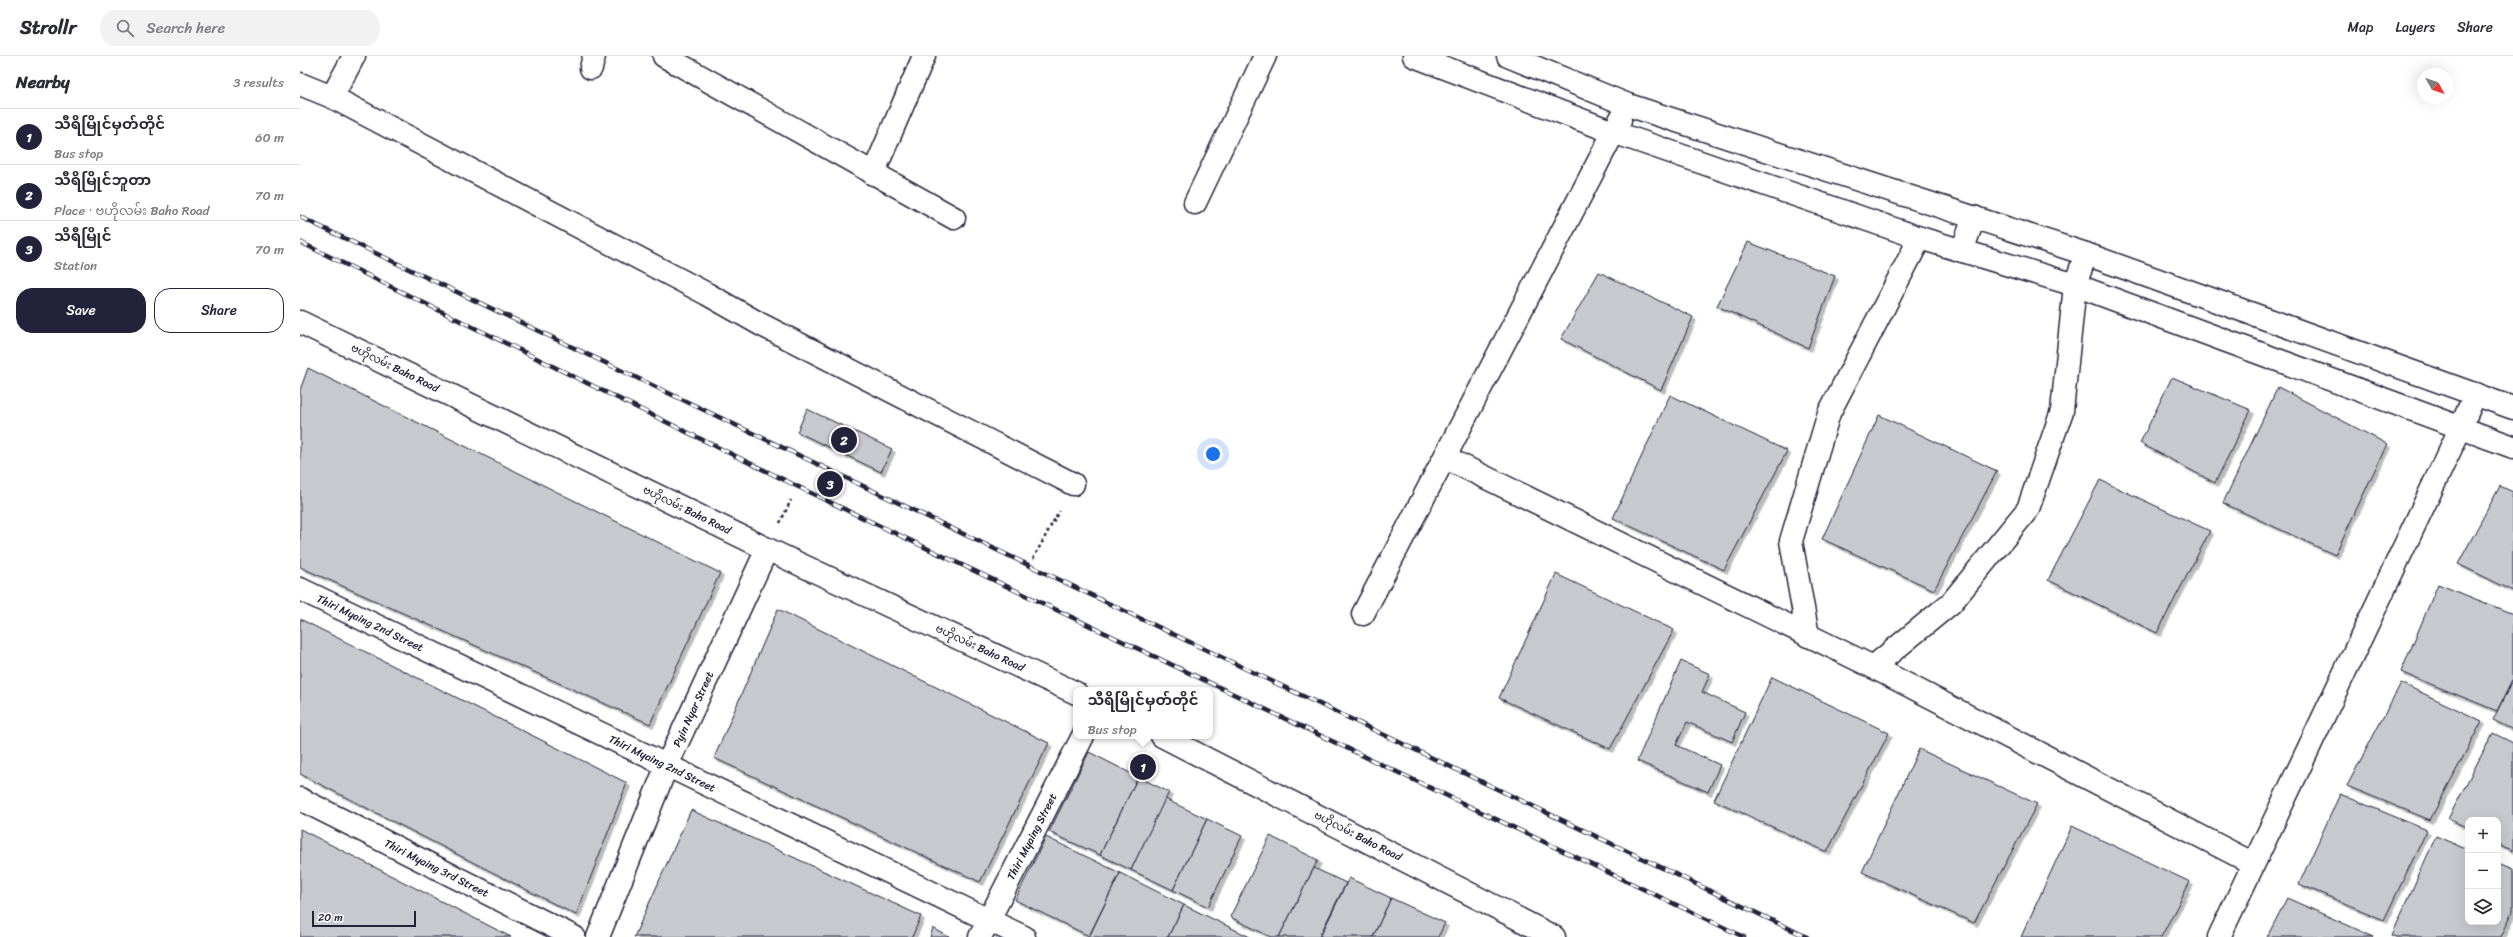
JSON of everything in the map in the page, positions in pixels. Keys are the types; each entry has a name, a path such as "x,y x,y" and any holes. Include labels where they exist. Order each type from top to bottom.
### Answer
{"street":[{"path":"332,97 354,56"},
{"path":"664,56 954,218"},
{"path":"874,174 924,56"},
{"path":"1195,203 1265,56"},
{"path":"1414,56 1613,132 1920,238 2075,285 2513,447"},
{"path":"1508,56 1628,105 2086,254 2513,408"},
{"path":"300,84 332,97 707,294 760,324 1073,484"},
{"path":"1363,614 1446,458 1628,105"},
{"path":"1962,251 1974,218"},
{"path":"1808,636 1791,540 1828,413 1920,238"},
{"path":"1873,667 1951,603 2028,509 2062,412 2075,285 2086,254"},
{"name":"ဗဟိုလမ်း Baho Road","path":"300,322 767,549 1073,692"},
{"path":"2219,937 2252,863 2461,427 2474,394"},
{"path":"1446,458 1873,667 2252,863"},
{"name":"Pyin Nyar Street","path":"598,937 667,765 767,549"},
{"name":"Thiri Myaing 2nd Street","path":"300,589 667,765 985,928 1024,937"},
{"name":"Thiri Myaing Street","path":"985,928 1082,739"},
{"name":"ဗဟိုလမ်း Baho Road","path":"1168,739 1554,937"},
{"name":"Thiri Myaing 3rd Street","path":"300,799 574,937"}],"path":[{"path":"1032,559 1073,484"}],"building":[{"path":"1748,242 1835,276 1808,348 1717,306"},
{"path":"1599,272 1693,317 1661,390 1561,339"},
{"path":"308,368 720,573 650,724 300,567 300,390"},
{"path":"2172,377 2251,410 2215,483 2140,443"},
{"path":"2278,387 2387,444 2335,555 2223,503"},
{"path":"1670,395 1787,451 1724,570 1613,518"},
{"path":"807,409 892,449 881,472 797,432"},
{"path":"1879,415 1997,471 1934,590 1822,539"},
{"path":"2100,480 2210,531 2157,633 2048,580"},
{"path":"2500,486 2513,492 2513,591 2458,564"},
{"path":"1556,574 1674,630 1610,749 1499,698"},
{"path":"2438,584 2513,614 2513,679 2497,711 2401,672"},
{"path":"778,609 1049,743 980,882 714,758"},
{"path":"300,619 627,783 576,915 300,774"},
{"path":"1681,661 1710,674 1702,692 1745,712 1732,742 1687,722 1676,745 1720,765 1708,792 1637,761"},
{"path":"1772,677 1889,733 1827,852 1714,800"},
{"path":"2513,679 2513,730 2493,720"},
{"path":"2401,683 2482,721 2430,820 2347,786"},
{"path":"2493,733 2513,743 2513,851 2501,845 2501,817 2465,817 2465,827 2448,819"},
{"path":"1919,749 2037,804 1974,923 1862,872"},
{"path":"1089,752 1138,777 1100,855 1049,832"},
{"path":"1138,777 1169,792 1131,870 1100,855"},
{"path":"2340,794 2427,830 2384,920 2299,884"},
{"path":"1165,799 1207,819 1173,890 1131,870"},
{"path":"691,810 921,916 912,937 634,937"},
{"path":"1207,819 1242,836 1208,907 1173,890"},
{"path":"2072,826 2190,882 2161,937 2021,937"},
{"path":"300,829 511,937 300,937"},
{"path":"1270,836 1318,860 1279,937 1271,937 1230,917"},
{"path":"2436,836 2465,849 2465,925 2501,925 2501,864 2513,869 2513,911 2501,937 2397,937 2392,935"},
{"path":"1046,837 1120,873 1089,936 1015,900"},
{"path":"1314,868 1346,883 1319,937 1279,937"},
{"path":"1120,873 1184,905 1168,937 1089,937"},
{"path":"1349,878 1391,898 1373,937 1320,937"},
{"path":"1391,898 1445,923 1438,937 1373,937"},
{"path":"2287,898 2374,937 2267,937"},
{"path":"1184,905 1250,937 1168,937"},
{"path":"933,928 949,937 930,937"}],"railway":[{"path":"300,217 1807,937"},
{"path":"300,242 819,497 1744,937"}],"place":[{"name":"သီရိမြိုင်ဘူတာ","path":"844,440"},
{"name":"သိရီမြိုင်","path":"830,484"},
{"name":"သီရိမြိုင်မှတ်တိုင်","path":"1143,767"}]}
